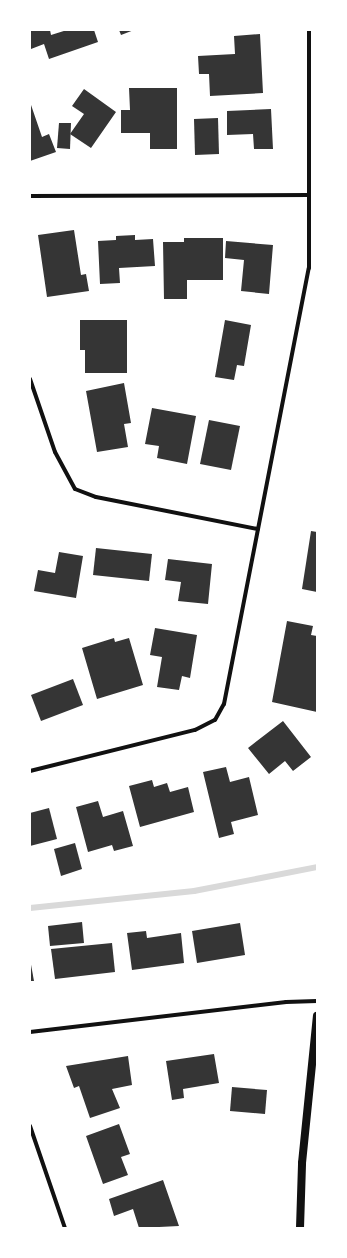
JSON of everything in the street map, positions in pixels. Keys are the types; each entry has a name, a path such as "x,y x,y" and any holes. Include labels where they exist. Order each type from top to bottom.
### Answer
{"main road":[{"path":"300,1228 302,1163 317,1016"}],"street":[{"path":"30,771 195,730 214,720 227,695 309,268 309,30"},
{"path":"30,196 310,195"},
{"path":"30,379 55,452 74,489 96,498 258,529"},
{"path":"30,1032 286,1002 317,1001"},
{"path":"30,1126 65,1228"}],"building":[{"path":"30,30 50,30 51,35 67,30 94,30 98,42 49,59 44,44 31,49"},
{"path":"119,30 134,30 121,35"},
{"path":"260,34 263,93 210,96 209,74 199,74 198,56 235,54 234,36"},
{"path":"129,88 177,88 177,149 150,149 150,133 121,133 121,110 130,110"},
{"path":"84,89 116,112 91,148 70,134 84,114 72,106"},
{"path":"30,102 42,137 49,134 56,152 30,161"},
{"path":"271,109 273,149 254,149 253,134 227,135 227,111"},
{"path":"218,118 219,154 195,155 194,119"},
{"path":"59,123 71,123 70,149 57,148"},
{"path":"74,230 81,275 86,274 89,291 47,297 38,235"},
{"path":"135,235 135,240 153,239 155,266 119,268 120,283 100,284 98,241 116,240 116,236"},
{"path":"184,238 223,238 223,280 187,280 187,299 164,299 163,242 184,242"},
{"path":"226,241 273,245 269,294 241,291 244,260 225,258"},
{"path":"80,320 127,320 127,373 85,373 85,350 80,350"},
{"path":"225,320 251,325 244,366 237,365 234,380 215,377"},
{"path":"124,383 131,423 124,424 128,447 97,452 86,391"},
{"path":"152,408 196,416 187,464 157,458 159,446 145,444"},
{"path":"209,420 240,426 231,470 200,464"},
{"path":"311,531 317,532 317,592 302,589"},
{"path":"96,548 152,554 149,581 93,575"},
{"path":"59,552 83,556 76,598 34,591 38,570 55,573"},
{"path":"168,559 212,564 208,604 178,601 181,582 165,580"},
{"path":"287,621 313,626 311,635 317,636 317,712 272,702"},
{"path":"155,628 197,635 190,678 182,676 179,690 157,687 162,657 150,655"},
{"path":"114,638 115,642 129,638 143,685 97,699 82,648"},
{"path":"73,679 83,705 41,721 31,695"},
{"path":"283,721 311,757 293,771 285,761 269,774 248,748"},
{"path":"226,767 230,782 249,777 258,815 231,822 234,834 219,838 203,772"},
{"path":"152,780 154,787 167,783 170,792 188,787 194,812 140,827 129,786"},
{"path":"98,801 103,817 123,811 133,846 114,851 112,845 88,852 76,807"},
{"path":"49,808 57,839 30,846 30,813"},
{"path":"75,843 82,869 61,876 54,849"},
{"path":"82,922 84,943 50,946 48,926"},
{"path":"240,923 245,955 197,963 192,931"},
{"path":"146,931 147,938 181,933 184,963 132,970 127,933"},
{"path":"112,943 115,972 55,979 51,949"},
{"path":"30,959 34,981 30,981"},
{"path":"214,1054 219,1083 183,1089 184,1098 172,1100 166,1061"},
{"path":"128,1056 132,1085 112,1089 120,1108 90,1118 79,1086 74,1088 66,1066"},
{"path":"232,1087 267,1090 265,1114 230,1111"},
{"path":"119,1124 130,1154 121,1157 128,1175 103,1184 86,1136"},
{"path":"163,1180 179,1226 139,1228 133,1209 114,1216 109,1199"}],"waterway":[{"path":"30,908 194,891 317,867"}]}
